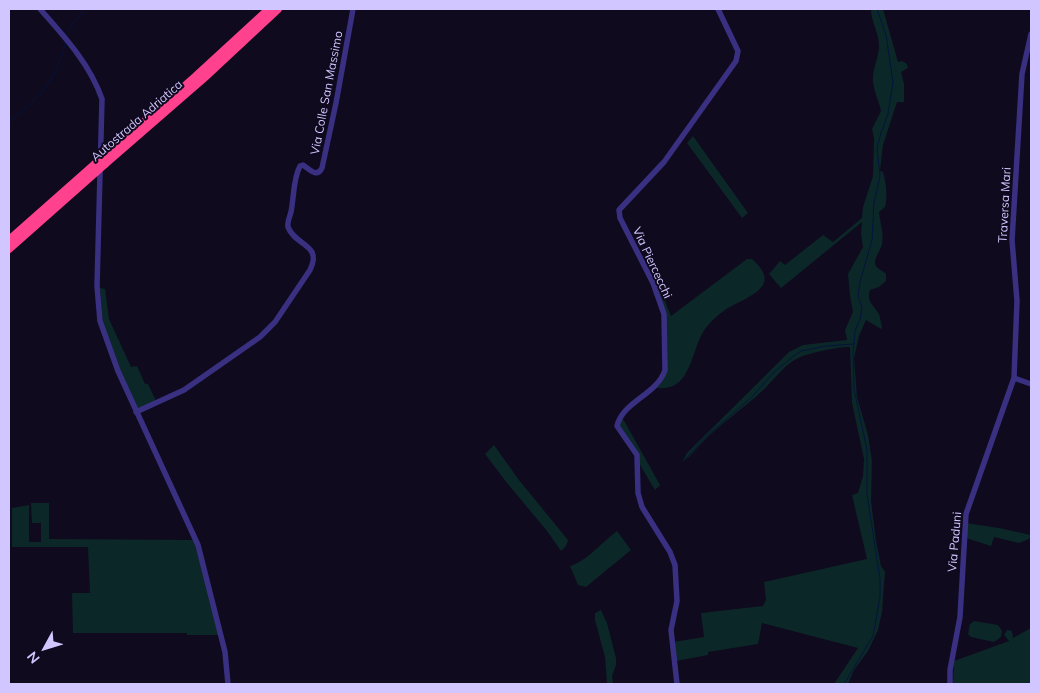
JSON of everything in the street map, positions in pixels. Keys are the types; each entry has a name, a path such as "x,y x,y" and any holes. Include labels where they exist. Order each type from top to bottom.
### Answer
{"highway":[{"name":"Autostrada Adriatica","path":"9,249 96,168 106,155 201,72 269,9"},
{"name":"Autostrada Adriatica","path":"9,240 96,168 106,164 278,9"}],"street":[{"path":"40,9 66,38 86,65 98,86 102,99 97,286 100,321 118,371 198,545 225,652 228,684"},
{"name":"Via Colle San Massimo","path":"136,412 184,390 260,337 275,322 314,263 312,252 292,232 288,224 296,175 300,166 314,173 320,172 322,168 353,9"},
{"name":"Via Piercecchi","path":"677,684 671,630 676,601 675,565 670,552 642,506 638,493 638,455 617,426 618,421 625,412 658,385 662,378 665,370 664,314 653,283 620,218 619,210 664,162 736,61 738,51 718,9"},
{"name":"Traversa Mari","path":"1014,378 1017,301 1012,240 1022,74 1031,34"},
{"path":"1014,378 1031,384"},
{"name":"Via Paduni","path":"950,684 950,670 960,617 966,514 1014,378"}],"green space":[{"path":"871,9 883,9 898,62 902,61 907,64 908,68 901,72 904,84 904,102 897,102 883,145 880,171 883,172 884,176 886,198 885,207 879,212 882,240 875,265 886,274 886,281 879,287 870,290 869,298 879,314 882,327 881,329 866,320 859,336 854,358 857,397 868,435 872,461 871,501 876,541 881,566 885,572 882,612 878,630 868,651 854,670 848,684 834,684 858,648 762,623 758,644 708,652 708,655 676,661 673,642 704,637 701,613 763,606 766,600 764,582 867,559 852,495 858,493 863,476 864,459 852,403 850,347 816,352 793,361 682,462 687,453 789,352 803,345 847,340 845,330 853,312 848,274 863,247 862,222 781,288 769,274 780,261 785,265 823,235 833,242 862,218 863,207 873,176 874,138 872,129 881,111 873,81 879,46"},
{"path":"693,136 748,213 742,218 687,143"},
{"path":"747,259 752,259 761,269 765,277 763,284 751,296 725,310 709,324 700,338 689,368 677,384 668,388 657,388 663,379 665,314 654,284 658,284 671,316"},
{"path":"100,288 105,289 109,319 131,367 137,366 145,384 148,384 156,401 138,410 119,368 103,323"},
{"path":"622,417 660,485 655,490 640,465 638,454 618,425"},
{"path":"494,445 519,480 568,540 566,546 561,551 485,454"},
{"path":"31,503 49,503 49,539 194,540 220,635 187,635 187,633 73,633 72,593 90,593 88,547 12,547 12,508 29,505 29,542 41,542 41,523 32,523"},
{"path":"966,523 1031,535 1029,539 1019,543 994,537 991,546 966,538"},
{"path":"617,531 631,550 586,587 578,585 570,566 588,556"},
{"path":"601,610 607,623 616,658 616,665 612,676 613,684 607,684 605,657 595,620 595,613"},
{"path":"974,621 998,625 1002,631 1001,637 994,642 971,637 968,634 970,624"},
{"path":"1031,628 1031,684 953,684 954,661 1009,641 1004,635 1007,630 1012,631 1013,638"}],"waterway":[{"path":"66,33 85,9"},
{"path":"844,684 873,636 880,597 880,579 867,494 867,450 854,389 853,354 855,331 862,308 858,296 860,282 872,240 874,203 880,176 877,148 888,114 893,82 886,35 877,9"},
{"path":"9,122 45,88 57,68 65,43"},
{"path":"684,460 709,434 752,397 773,373 795,355 801,351 826,346 854,344"}]}
